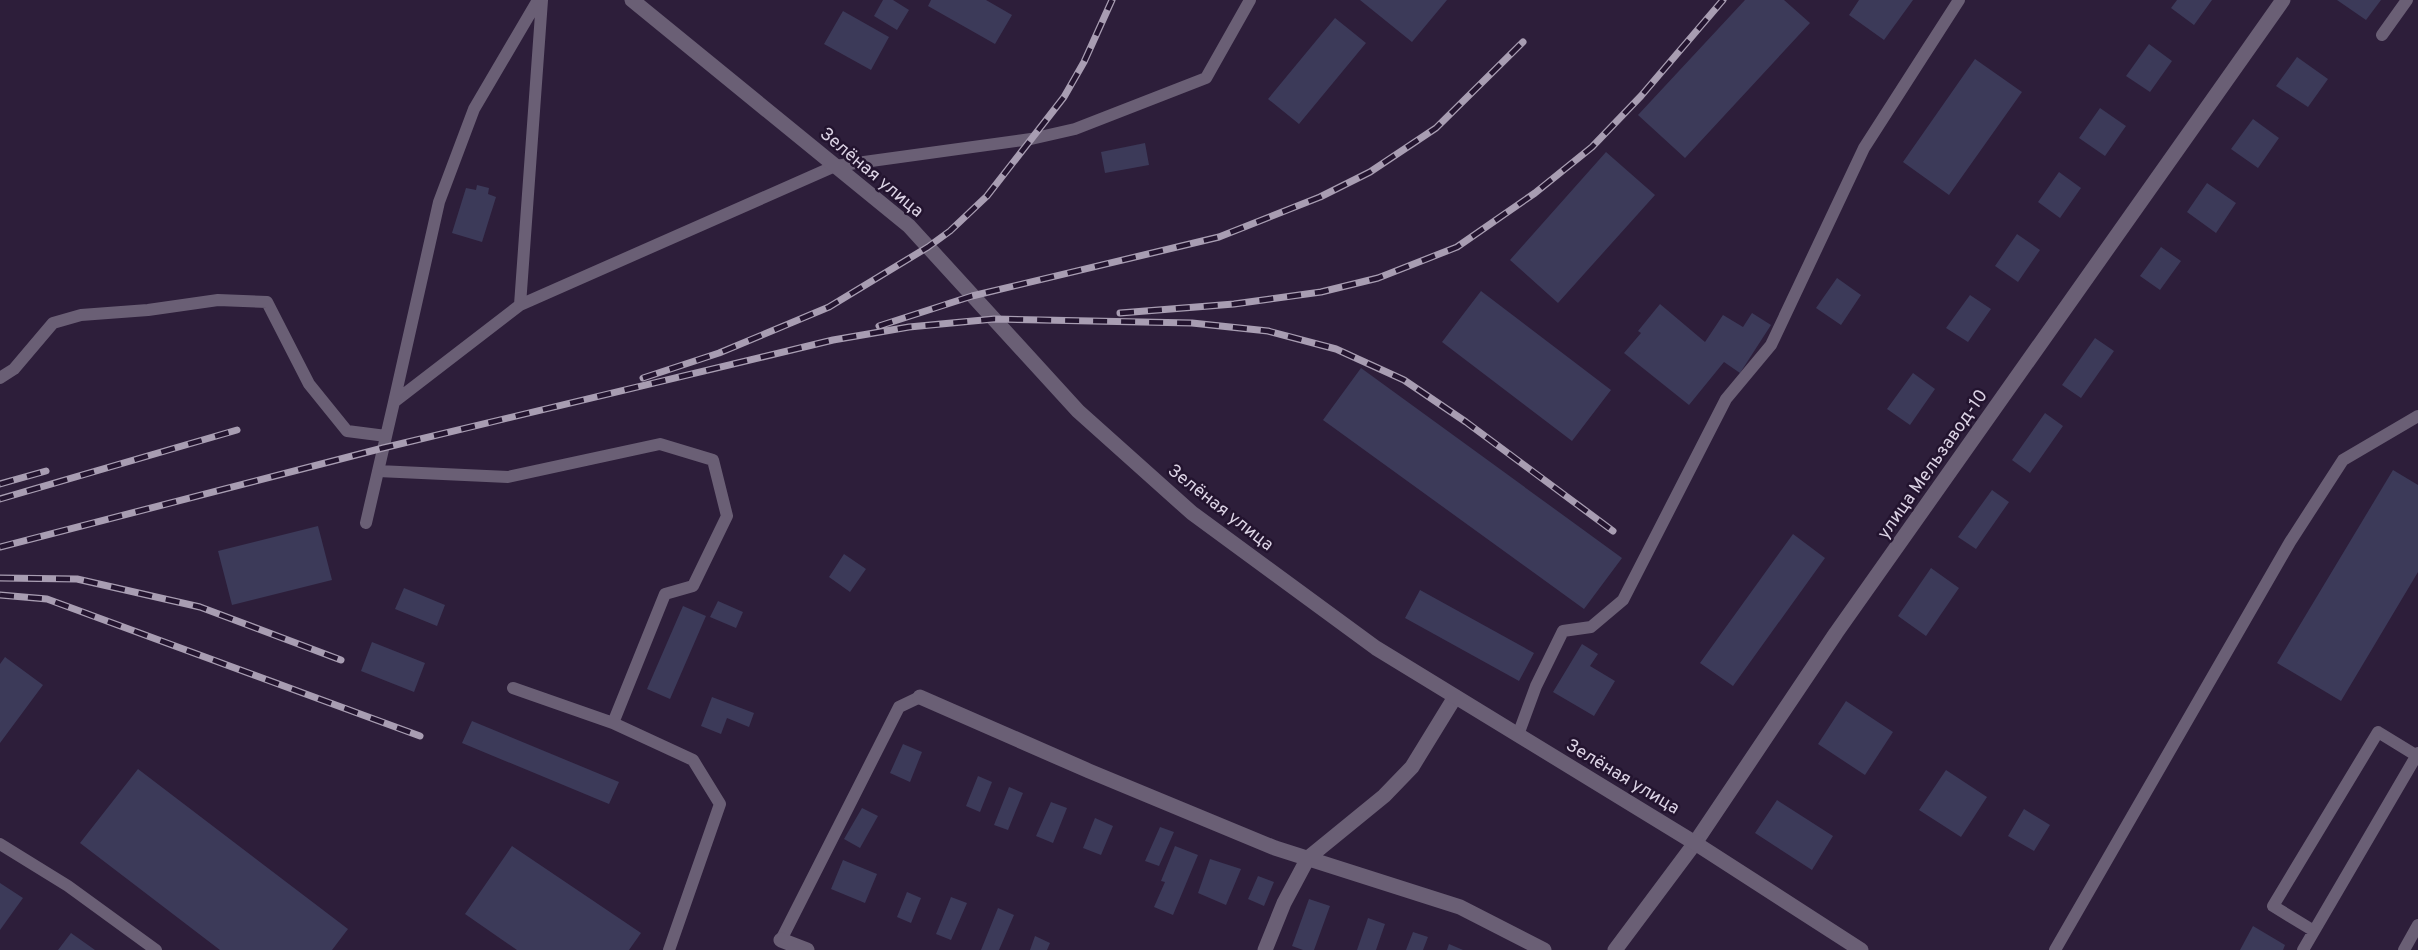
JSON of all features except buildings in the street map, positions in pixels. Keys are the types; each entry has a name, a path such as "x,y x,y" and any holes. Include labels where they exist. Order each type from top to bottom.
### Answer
{"street":[{"name":"Зелёная улица","path":"632,0 909,226 1078,411 1192,513 1376,648 1695,843 1862,950"},
{"name":"улица Мельзавод-10","path":"1614,950 1695,843 1843,623 2283,0"},
{"path":"920,697 1089,771 1275,848 1460,907 1544,950"},
{"path":"1264,950 1284,903 1308,858 1384,796 1412,767 1455,697"},
{"path":"781,940 807,950"}],"lane":[{"path":"366,523 438,202 474,110 537,0"},
{"path":"520,305 542,0"},
{"path":"394,402 520,305 835,166 1031,139 1075,129 1206,78 1250,0"},
{"path":"1518,735 1536,686 1563,631 1591,627 1623,600 1726,399 1771,345 1864,148 1959,0"},
{"path":"2382,35 2407,0"},
{"path":"0,378 14,369 53,323 81,315 148,310 218,300 267,302 309,384 347,431 386,436"},
{"path":"2055,950 2290,542 2343,460 2418,416"},
{"path":"378,471 508,477 660,444 713,460 727,516 693,586 665,594 613,723"},
{"path":"513,688 613,723 693,760 720,804 669,950"},
{"path":"781,940 899,707 920,697"},
{"path":"2303,950 2417,755 2378,732 2273,906 2314,931"},
{"path":"0,844 68,886 156,950"},
{"path":"2404,950 2418,925"}],"railway":[{"path":"643,378 719,353 829,307 928,247 950,231 987,196 1064,97 1084,62 1112,0"},
{"path":"1120,313 1234,304 1321,292 1378,278 1457,247 1535,193 1592,147 1641,96 1723,0"},
{"path":"879,326 972,296 1219,237 1320,197 1370,172 1436,128 1523,42"},
{"path":"0,547 383,448 833,340 909,327 994,319 1192,323 1268,331 1336,349 1404,380 1466,422 1613,531"},
{"path":"0,499 237,430"},
{"path":"0,484 46,471"},
{"path":"0,578 77,579 200,607 341,660"},
{"path":"0,595 47,599 420,736"}]}
